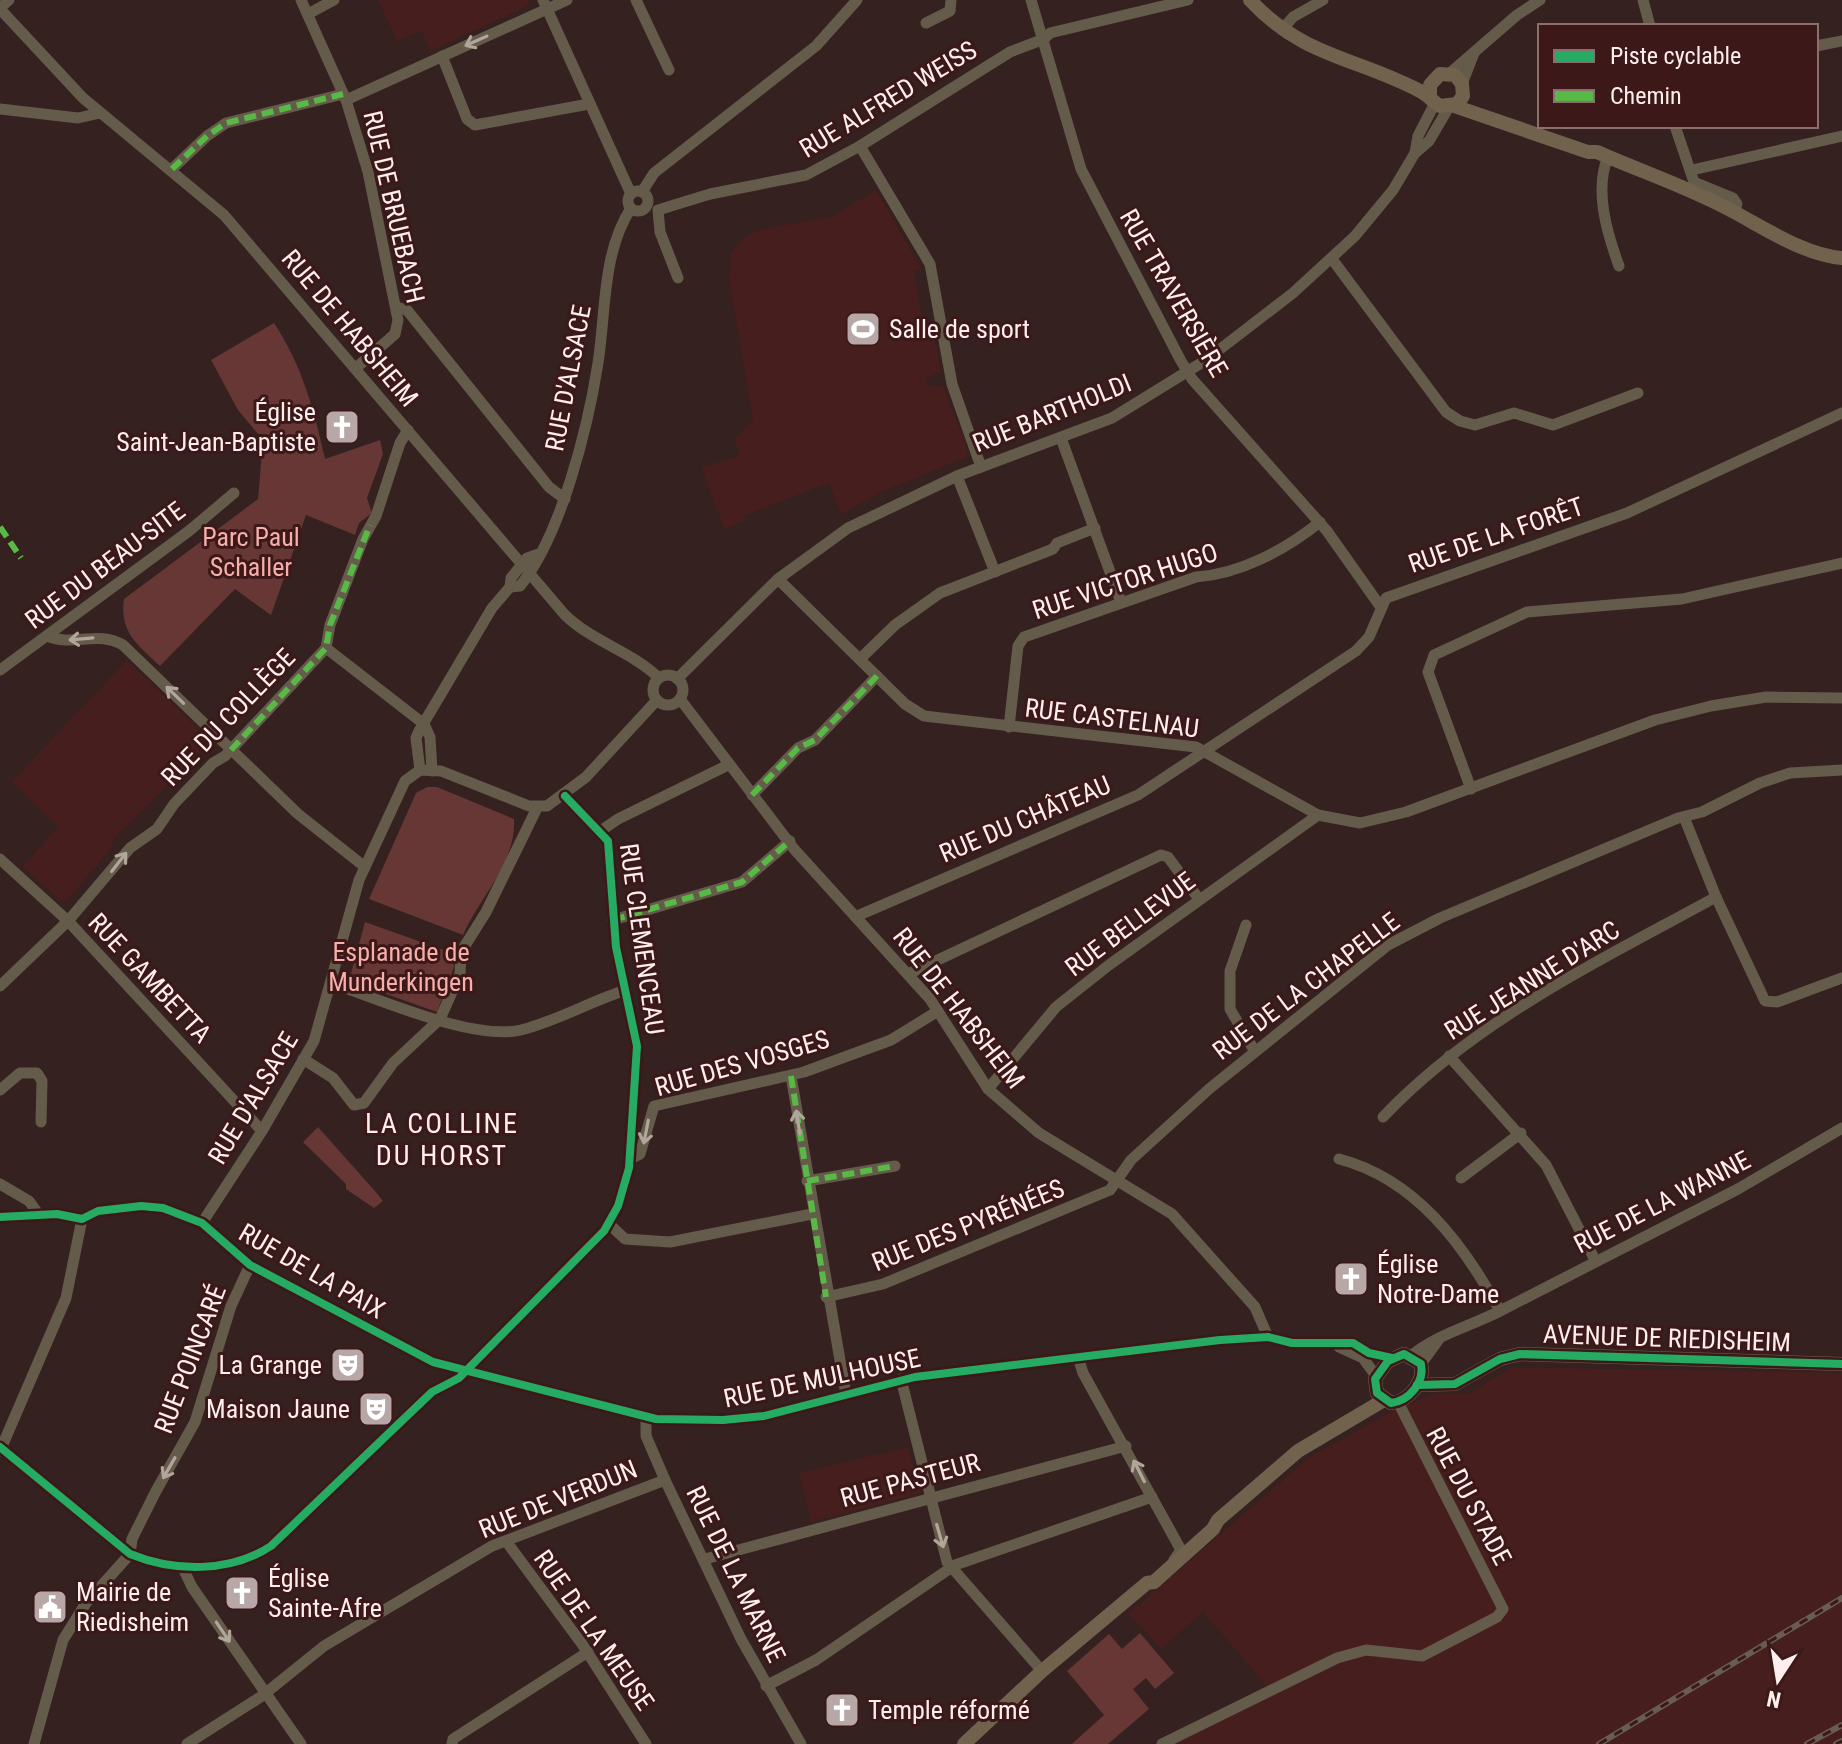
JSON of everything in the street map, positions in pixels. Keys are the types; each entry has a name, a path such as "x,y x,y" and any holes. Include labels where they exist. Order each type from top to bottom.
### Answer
{"main road":[{"path":"1250,0 1282,30 1318,51 1442,103 1602,154 1830,257 1842,256"},
{"path":"1374,72 1432,81"},
{"path":"1432,81 1440,74 1450,73 1472,100 1538,125"},
{"path":"1432,81 1442,103"},
{"path":"1442,103 1463,88"},
{"path":"1547,128 1591,144 1602,154"},
{"name":"AVENUE DE RIEDISHEIM","path":"1392,1358 1450,1384 1466,1380 1500,1359 1520,1354 1842,1364"},
{"path":"964,1744 1042,1671 1147,1583 1154,1582 1213,1529 1218,1520 1298,1451 1334,1432 1348,1419 1392,1358"},
{"path":"1348,1419 1391,1401 1418,1369"},
{"path":"1375,1380 1391,1401"},
{"path":"1147,1583 1148,1577 1179,1547 1208,1523 1218,1520"}],"street":[{"name":"RUE DE HABSHEIM","path":"9,0 0,8 100,113 172,169 224,215 577,627 631,657 659,678"},
{"name":"RUE DE BRUEBACH","path":"301,0 344,97 368,172 398,320 395,334 356,368"},
{"path":"308,14 334,0"},
{"path":"172,169 207,136 226,123 344,97 442,56 545,4 567,0"},
{"path":"636,0 669,70"},
{"path":"631,208 636,193 654,173 816,46 857,0"},
{"path":"926,23 950,11 954,4 951,0"},
{"name":"RUE TRAVERSIÈRE","path":"1031,0 1069,139 1081,169 1188,372 1320,522 1380,606"},
{"name":"RUE ALFRED WEISS","path":"631,208 640,211 806,175 860,146 867,138 1010,52 1044,39 1050,33 1188,0"},
{"path":"1282,30 1293,17 1323,0"},
{"path":"1450,73 1540,0"},
{"path":"1643,0 1649,24"},
{"path":"545,4 589,104 636,193 653,208 678,278"},
{"path":"1818,46 1842,41"},
{"path":"1463,88 1475,52"},
{"path":"442,56 467,119 475,125 589,104"},
{"name":"RUE BARTHOLDI","path":"677,679 778,579 848,528 957,476 1112,418 1188,372 1293,293 1332,259 1377,211 1415,153 1418,136 1442,103"},
{"path":"0,109 78,118 100,113"},
{"path":"1676,128 1694,182 1733,198 1737,204 1734,212"},
{"path":"1692,170 1842,136"},
{"path":"860,146 930,264 952,384 981,467"},
{"path":"1602,154 1600,174 1619,266"},
{"name":"RUE D'ALSACE","path":"424,724 492,608 510,587 511,578 526,569 527,558 539,554 565,499 598,365 612,252 631,208"},
{"path":"1332,259 1446,412 1460,421 1483,424 1514,413 1553,425 1638,393"},
{"path":"396,307 407,310 549,487 565,499"},
{"name":"RUE DE LA FORÊT","path":"1380,606 1394,594 1627,513 1842,413"},
{"name":"RUE DU COLLÈGE","path":"0,986 68,921 130,848 157,829 174,804 213,763 231,750 326,648 330,625 363,539 376,516 400,443 408,430"},
{"path":"1061,438 1121,602"},
{"path":"957,476 995,572"},
{"name":"RUE DU BEAU-SITE","path":"0,670 189,531 234,493"},
{"name":"RUE VICTOR HUGO","path":"1009,727 1018,646 1024,637 1196,577 1228,572 1277,550 1320,522"},
{"path":"860,659 921,605 1095,528"},
{"path":"1471,789 1428,672 1434,655 1527,612 1682,599 1842,563"},
{"name":"RUE CASTELNAU","path":"778,579 877,676 924,716 1187,745 1204,750 1318,815 1360,823 1471,789 1655,720 1766,697 1842,698"},
{"path":"1204,750 1356,651 1369,637 1380,606"},
{"path":"47,636 56,640 108,638 123,645 298,814 365,867"},
{"path":"326,648 424,724 430,737 426,770 535,811 556,811 657,700"},
{"path":"668,676 677,679 682,686 680,699 672,705 657,700 654,687 659,678 668,676"},
{"path":"752,795 798,748 815,740 877,676"},
{"name":"RUE DE HABSHEIM","path":"680,699 728,765 790,841 938,1011 964,1057 988,1089 1039,1133 1162,1205 1194,1236 1262,1317 1268,1337"},
{"name":"RUE DU CHÂTEAU","path":"857,916 1138,795 1204,750"},
{"path":"602,830 618,819 728,765"},
{"name":"RUE D'ALSACE","path":"202,1223 262,1131 318,1030 365,867 398,791 426,770"},
{"name":"RUE DE LA CHAPELLE","path":"1118,1180 1131,1160 1254,1050 1388,945 1424,926 1702,812 1777,776 1842,770"},
{"name":"RUE CLEMENCEAU","path":"130,1554 147,1561 182,1566 227,1563 271,1546 432,1392 465,1371 609,1224 621,1198 630,1159 637,1046 613,920 610,854 602,830 568,799"},
{"path":"303,1059 333,1078 349,1101 360,1106 424,1031 440,1019 460,974 461,952 486,912 535,811"},
{"name":"RUE BELLEVUE","path":"988,1089 1056,1007 1199,899 1318,815"},
{"path":"1684,817 1716,897 1765,1001 1777,1002 1842,978"},
{"path":"613,920 742,882 790,841"},
{"path":"908,974 1161,855 1168,857 1199,899"},
{"name":"RUE GAMBETTA","path":"0,859 68,921 262,1131"},
{"name":"RUE JEANNE D'ARC","path":"1383,1117 1418,1079 1480,1031 1716,897"},
{"path":"1246,925 1236,943 1230,971 1230,1009 1254,1050"},
{"path":"331,983 488,1032 524,1029 626,990"},
{"name":"RUE DES VOSGES","path":"630,1159 640,1154 654,1106 791,1076 891,1040 938,1011"},
{"path":"422,1013 424,1031"},
{"path":"1449,1056 1521,1133 1546,1165 1595,1260"},
{"path":"0,1090 20,1073 37,1073 42,1081 41,1122"},
{"path":"791,1076 826,1297 846,1395"},
{"name":"RUE DE LA WANNE","path":"1418,1369 1440,1338 1500,1311 1738,1189 1842,1128"},
{"path":"1461,1178 1521,1133"},
{"path":"1339,1159 1364,1165 1390,1180 1453,1236 1500,1311"},
{"path":"807,1181 895,1166"},
{"name":"RUE DES PYRÉNÉES","path":"826,1297 883,1284 1101,1196 1118,1180"},
{"path":"0,1184 29,1201 39,1215"},
{"name":"RUE DE LA PAIX","path":"0,1217 62,1214 82,1219 98,1211 148,1206 177,1212 202,1223 250,1265 433,1362 465,1371"},
{"path":"609,1224 625,1239 670,1242 812,1214"},
{"path":"34,1744 63,1640 86,1603 130,1554 1,1449 66,1298 82,1219"},
{"name":"RUE POINCARÉ","path":"130,1554 132,1539 195,1422 231,1306 250,1265"},
{"name":"RUE DE MULHOUSE","path":"465,1371 646,1417 707,1421 744,1418 901,1379 1268,1337 1335,1345 1353,1343 1369,1353 1392,1358"},
{"name":"RUE DE MULHOUSE","path":"1335,1345 1363,1358 1375,1380"},
{"path":"1078,1357 1112,1428 1126,1446 1179,1547 1173,1564"},
{"path":"432,1392 436,1376 433,1362"},
{"path":"901,1379 929,1498 951,1567 1042,1671"},
{"name":"RUE DU STADE","path":"1162,1744 1337,1658 1366,1650 1422,1656 1497,1617 1503,1609 1391,1401"},
{"name":"RUE DE LA MARNE","path":"646,1417 646,1436 665,1480 795,1742"},
{"name":"RUE PASTEUR","path":"705,1559 1126,1446"},
{"name":"RUE DE VERDUN","path":"187,1744 266,1692 348,1631 506,1541 665,1480"},
{"path":"766,1686 816,1660 951,1567 1152,1497"},
{"name":"RUE DE LA MEUSE","path":"506,1541 588,1652 646,1744"},
{"path":"182,1566 192,1587 301,1744"},
{"path":"452,1744 453,1739 588,1652"}],"shaded area":[{"path":"378,0 529,2 528,6 430,51 421,31 397,41"},
{"path":"876,190 922,269 914,271 925,335 934,334 941,372 926,378 926,385 944,387 968,451 967,457 879,493 841,514 829,483 743,516 744,521 724,529 701,467 740,456 734,440 753,420 729,279 731,253 743,238 761,229 831,217"},
{"path":"127,660 211,741 114,838 111,848 67,901 61,901 22,867 58,827 12,781"},
{"path":"1513,1367 1842,1373 1842,1744 1163,1744 1266,1685 1203,1612 1161,1649 1128,1614 1308,1458 1394,1410 1437,1393 1467,1394"},
{"path":"908,1447 921,1493 811,1522 799,1473"}],"green space":[{"name":"Parc Paul Schaller","path":"274,323 306,388 325,459 380,440 383,454 367,498 372,513 359,523 355,535 306,515 271,615 235,589 160,666 127,629 124,599 258,499 263,440 238,410 211,360"},
{"path":"427,787 437,787 514,819 510,850 463,935 369,899 416,793"},
{"name":"Esplanade de Munderkingen","path":"365,922 452,953 454,967 437,1012 349,981"},
{"path":"318,1127 383,1201 374,1208 346,1189 346,1184 303,1142"},
{"path":"1140,1633 1174,1673 1155,1689 1146,1678 1133,1689 1149,1709 1108,1744 1072,1744 1104,1715 1067,1671 1109,1634 1122,1649"}],"railway":[{"path":"1599,1744 1842,1598"},
{"path":"1807,1744 1842,1725"},
{"path":"1836,1744 1842,1741"}],"marked path":[{"path":"172,169 207,136 226,123 343,94"},
{"path":"231,750 326,648 330,625 370,525"},
{"path":"0,527 21,558"},
{"path":"752,795 798,748 815,740 877,676"},
{"path":"613,920 742,882 790,841"},
{"path":"791,1076 826,1297"},
{"path":"807,1181 895,1166"}],"cycle path":[{"path":"0,1447 130,1554 165,1564 202,1567 255,1555 271,1546 432,1392 459,1378 604,1231 618,1206 629,1168 637,1046 616,947 608,841 565,796"},
{"path":"0,1217 57,1214 82,1219 98,1211 141,1206 163,1208 202,1223 250,1265 433,1362 656,1419 723,1420 764,1416 915,1377 1220,1340 1268,1337 1292,1343 1353,1343 1369,1353 1392,1358"},
{"path":"1404,1354 1421,1364 1421,1377 1409,1395 1391,1403 1377,1393 1375,1379 1388,1361 1404,1354"},
{"path":"1417,1385 1455,1384 1500,1359 1520,1354 1842,1364"}],"place":[{"name":"Salle de sport","path":"863,329"},
{"name":"Église Saint-Jean-Baptiste","path":"342,427"},
{"name":"Église Notre-Dame","path":"1351,1279"},
{"name":"La Grange","path":"348,1365"},
{"name":"Maison Jaune","path":"376,1409"},
{"name":"Église Sainte-Afre","path":"242,1593"},
{"name":"Mairie de Riedisheim","path":"50,1607"},
{"name":"Temple réformé","path":"842,1710"}],"district":[{"name":"LA COLLINE DU HORST","path":"442,1139"}]}
